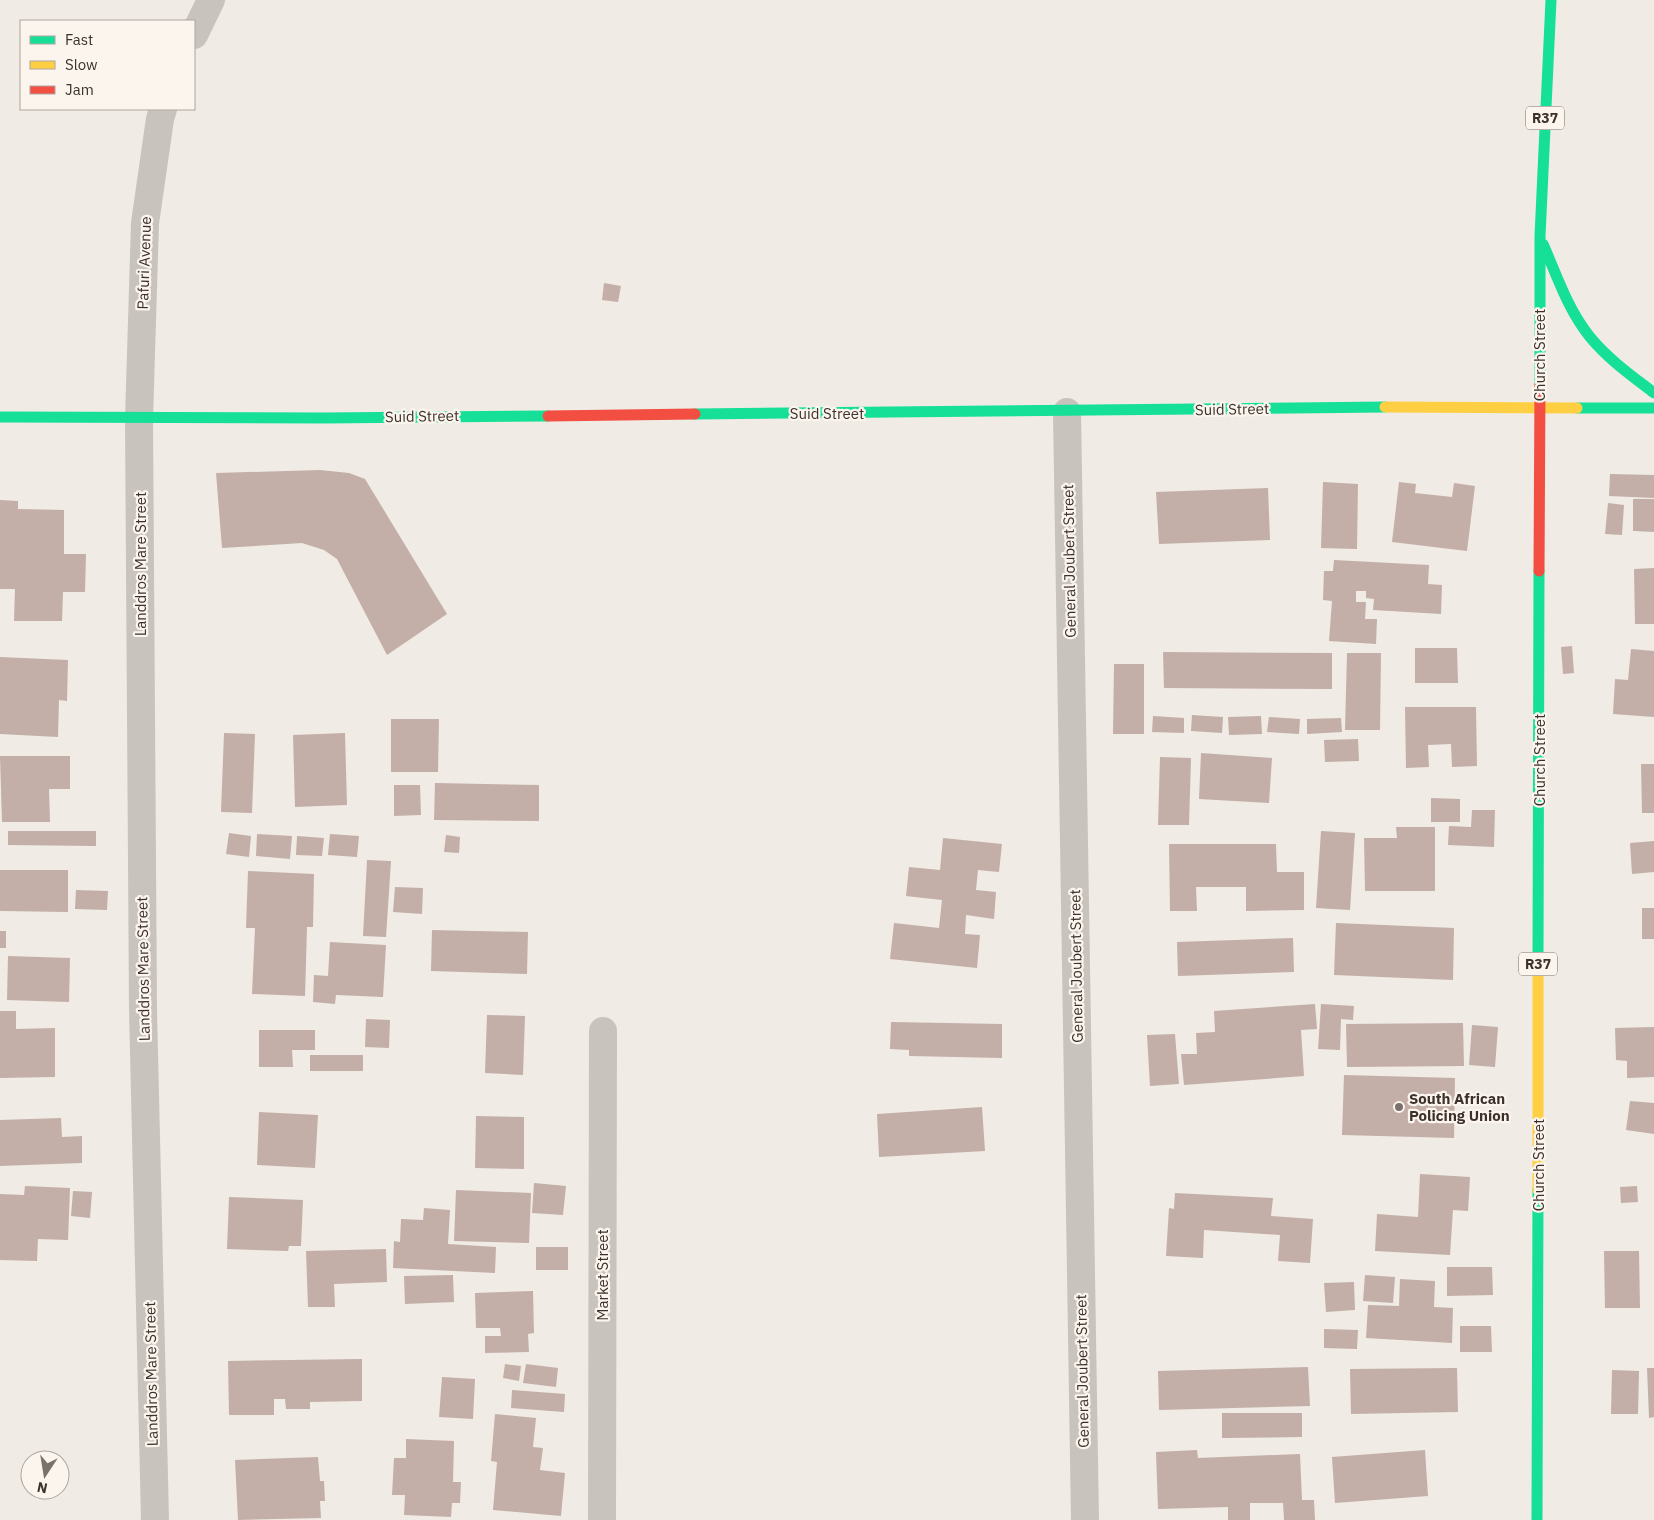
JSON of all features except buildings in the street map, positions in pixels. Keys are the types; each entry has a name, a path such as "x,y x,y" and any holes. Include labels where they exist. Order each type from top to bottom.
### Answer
{"main road":[{"name":"Church Street","path":"1538,1520 1540,236 1551,0"},
{"path":"1540,236 1577,317 1590,337 1611,358 1654,393"},
{"name":"Suid Street","path":"0,417 139,419 325,418 1422,407 1654,408"}],"street":[{"path":"195,32 211,0"},
{"name":"Pafuri Avenue","path":"139,419 145,222 163,110"},
{"name":"General Joubert Street","path":"1067,412 1085,1520"},
{"name":"Landdros Mare Street","path":"139,419 143,1010 155,1520"},
{"name":"Market Street","path":"602,1520 603,1031"}],"traffic: fast":[{"path":"1540,385 1540,236 1551,0"},
{"path":"1543,244 1569,304 1582,327 1612,360 1654,393"},
{"path":"695,414 1385,407"},
{"path":"1577,408 1654,408"},
{"path":"0,417 325,418 548,416"},
{"path":"1538,962 1539,571"},
{"path":"1537,1520 1538,1190"}],"traffic: slow":[{"path":"1385,407 1577,408"},
{"path":"1538,962 1538,1190"}],"traffic: jam":[{"path":"1539,571 1540,385"},
{"path":"548,416 695,414"}],"place":[{"name":"South African Policing Union","path":"1399,1107"}]}
